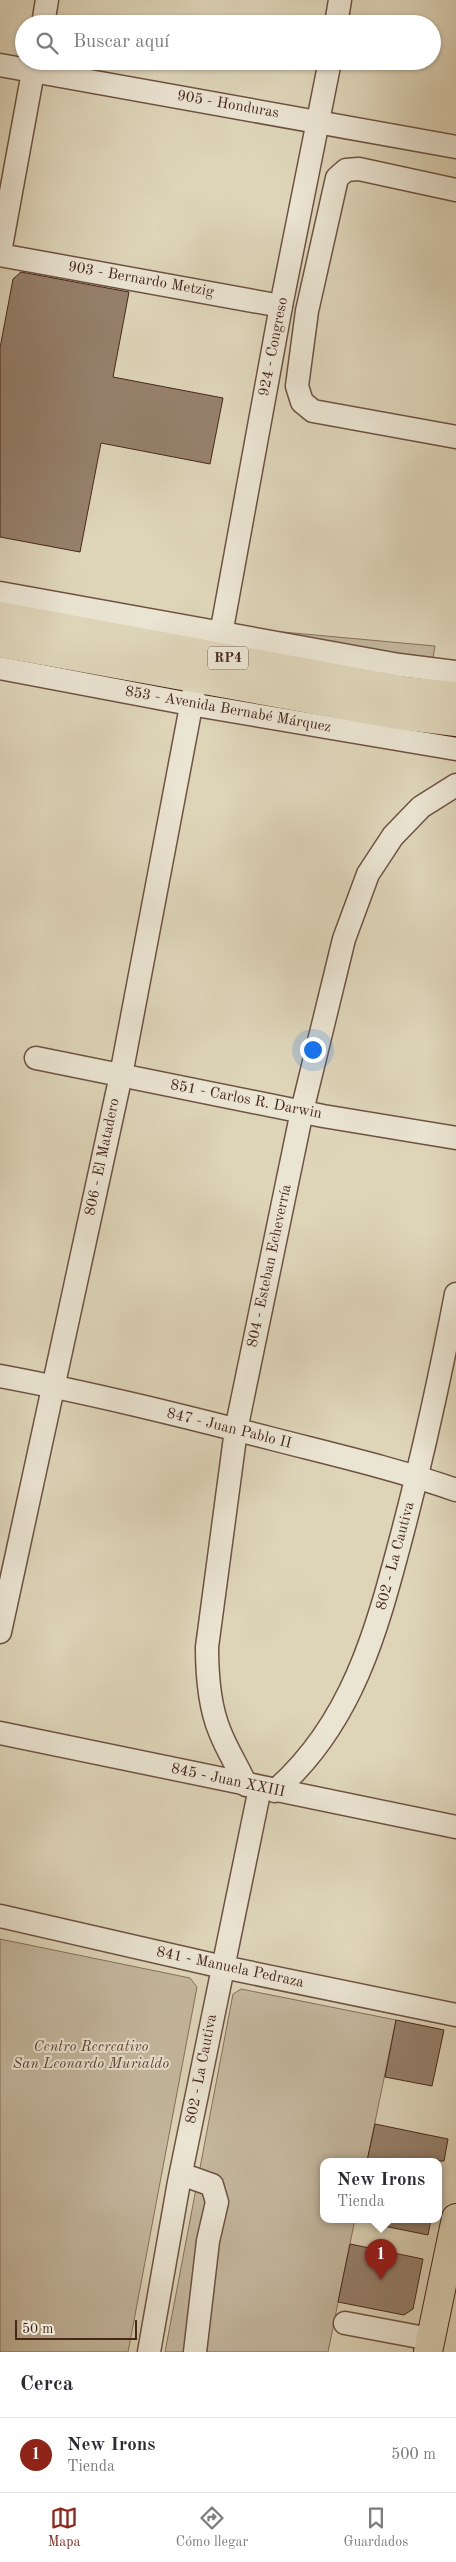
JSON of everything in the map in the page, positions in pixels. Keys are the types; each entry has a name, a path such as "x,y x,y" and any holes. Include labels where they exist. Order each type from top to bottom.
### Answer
{"main road":[{"name":"RP4","path":"0,616 404,691 456,696"},
{"name":"853 - Avenida Bernabé Márquez","path":"0,643 193,692 456,722"},
{"path":"429,2346 456,2218"}],"street":[{"path":"44,15 47,0"},
{"path":"338,15 340,0"},
{"name":"905 - Honduras","path":"0,65 15,65"},
{"path":"0,254 33,70"},
{"name":"905 - Honduras","path":"55,70 456,147"},
{"name":"924 - Congreso","path":"220,634 281,306 320,121 328,70"},
{"path":"456,190 359,169 346,170 338,178 307,311 297,386 302,402 313,411 456,437"},
{"name":"903 - Bernardo Metzig","path":"0,254 281,306"},
{"path":"0,594 399,665 456,672"},
{"name":"853 - Avenida Bernabé Márquez","path":"0,668 193,692 456,749"},
{"name":"806 - El Matadero","path":"0,1632 121,1075 193,692"},
{"name":"804 - Esteban Echeverría","path":"261,1788 219,1730 214,1713 207,1671 207,1647 236,1430 302,1111 344,939 368,874 393,836 421,807 456,785"},
{"name":"851 - Carlos R. Darwin","path":"36,1058 302,1111 456,1138"},
{"name":"802 - La Cautiva","path":"149,2352 181,2174 222,1967 261,1788 290,1777 323,1740 353,1688 387,1593 417,1476 456,1294"},
{"name":"847 - Juan Pablo II","path":"0,1376 53,1386 236,1430 417,1476 456,1490"},
{"name":"845 - Juan XXIII","path":"0,1733 456,1827"},
{"name":"841 - Manuela Pedraza","path":"2,1918 222,1967 456,2015"},
{"path":"181,2174 212,2186 217,2202 208,2241 195,2352"},
{"path":"346,2323 429,2346"}],"green space":[{"path":"228,627 435,646 432,664"},
{"name":"Centro Recreativo San Leonardo Murialdo","path":"0,1939 190,1978 197,1987 128,2352 0,2352"},
{"path":"241,1989 396,2020 368,2158 320,2158 320,2223 354,2223 328,2352 165,2352 233,1994"}],"building":[{"path":"21,272 129,292 113,377 223,398 210,464 101,443 80,552 0,537 0,348 13,279"},
{"path":"396,2020 444,2030 432,2086 385,2077"},
{"path":"375,2124 448,2139 444,2161 442,2161 442,2158 368,2158"},
{"path":"379,2223 430,2223 428,2235 379,2225"},
{"path":"350,2244 423,2259 413,2309 404,2315 338,2302"}],"place":[{"name":"New Irons","path":"381,2280"}]}
